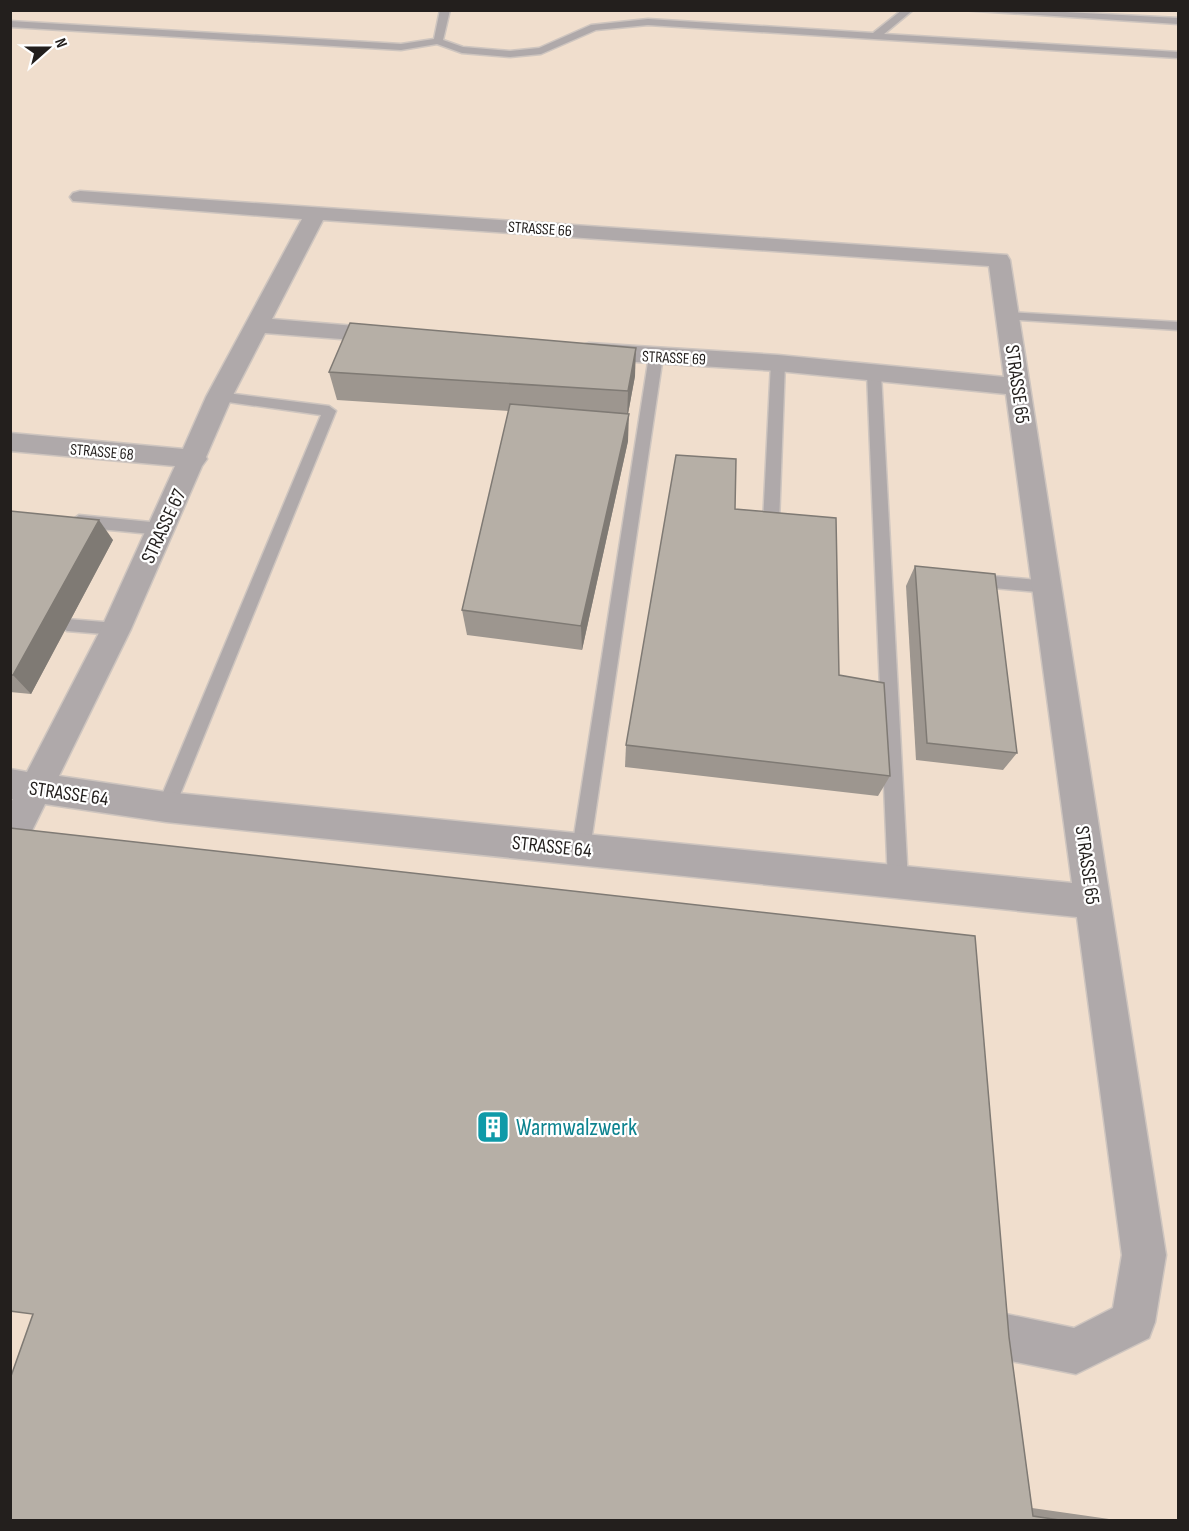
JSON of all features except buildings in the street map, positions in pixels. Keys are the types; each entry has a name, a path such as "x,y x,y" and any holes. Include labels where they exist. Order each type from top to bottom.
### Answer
{"street":[{"name":"STRASSE 66","path":"80,197 999,260"},
{"name":"STRASSE 67","path":"10,840 24,787 116,629 194,459 219,397 316,213"},
{"name":"STRASSE 65","path":"992,1334 1076,1351 1133,1322 1144,1256 999,260"},
{"path":"258,325 410,337"},
{"name":"STRASSE 69","path":"562,349 656,357 778,363 1018,387"},
{"name":"STRASSE 68","path":"10,442 194,459"},
{"name":"STRASSE 64","path":"24,787 166,807 1093,902"}],"lane":[{"path":"438,40 445,10"},
{"path":"876,35 909,10"},
{"path":"965,10 1179,21"},
{"path":"10,24 401,47 438,40 462,50 510,54 541,51 594,27 648,22 1179,55"},
{"path":"1008,315 1179,327"},
{"path":"581,849 656,357"},
{"path":"771,523 778,363"},
{"path":"874,373 898,882"},
{"path":"166,807 329,411 219,397"},
{"path":"68,520 161,529"},
{"path":"958,579 1048,587"},
{"path":"68,625 116,629"}],"shaded area":[{"path":"11,11 1178,11 1178,1520 11,1520"}],"place":[{"name":"Warmwalzwerk","path":"493,1127"}]}
